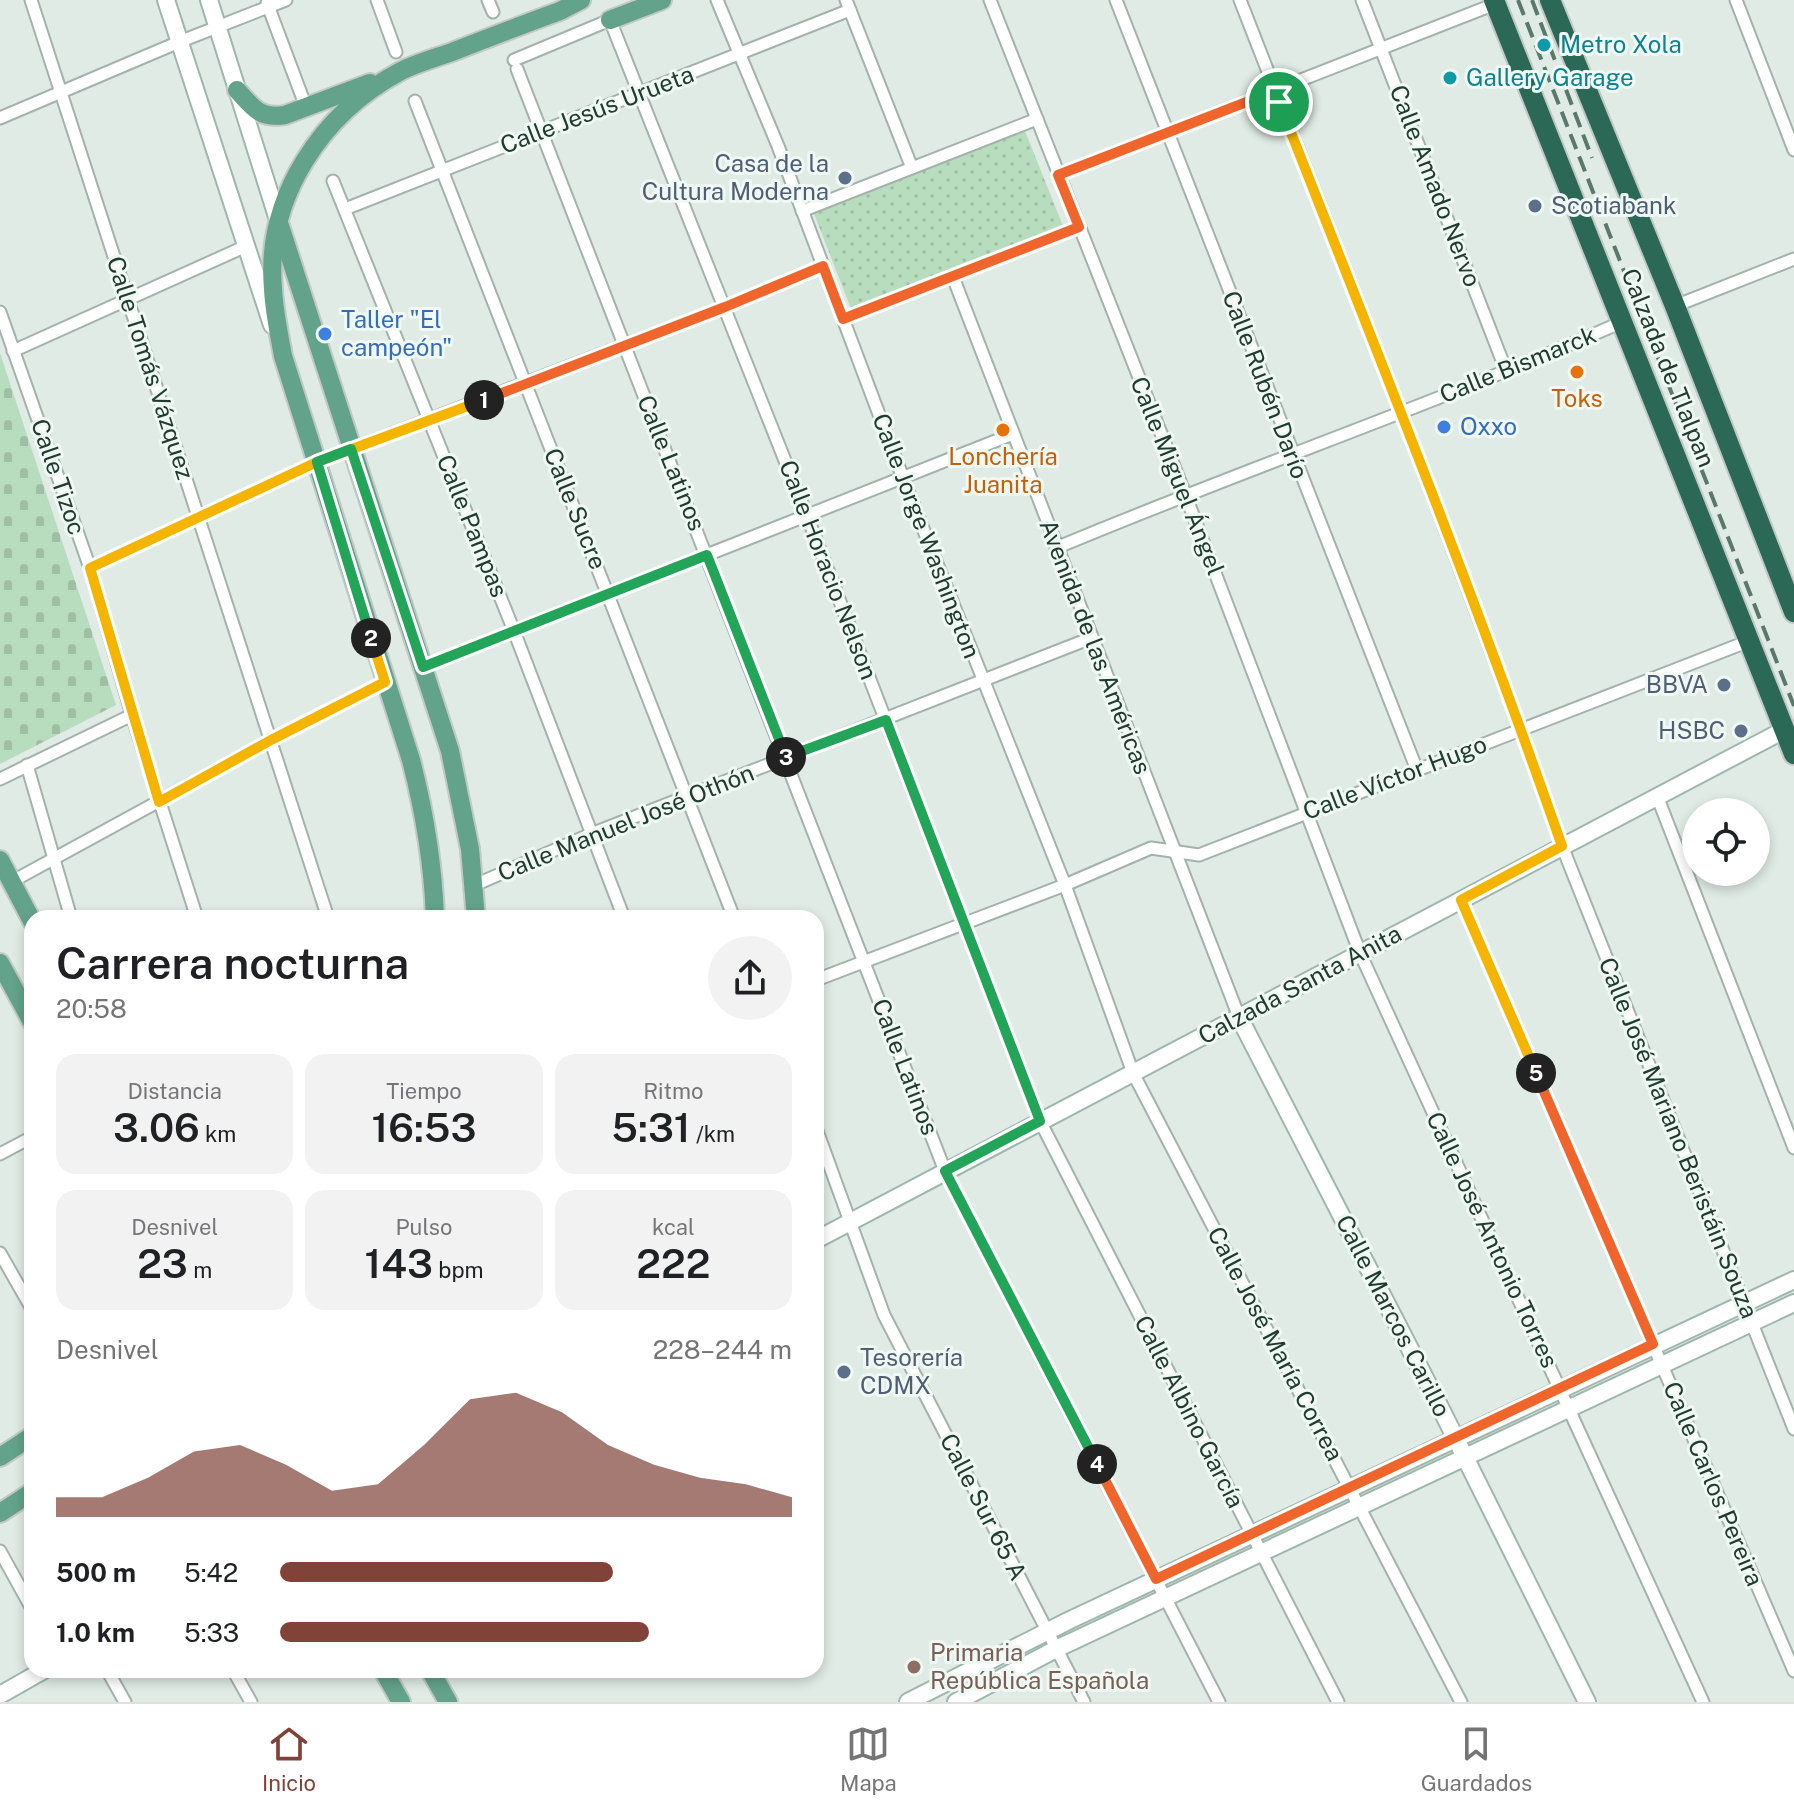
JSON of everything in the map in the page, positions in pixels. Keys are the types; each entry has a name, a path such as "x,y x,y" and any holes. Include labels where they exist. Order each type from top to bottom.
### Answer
{"highway":[{"name":"Calzada de Tlalpan","path":"1550,0 1792,599"},
{"name":"Calzada de Tlalpan","path":"1494,2 1794,754"}],"main road":[{"path":"237,90 254,109 271,117 306,107 399,61 560,11 581,0"},
{"path":"610,20 662,0"},
{"path":"399,61 330,124 301,168 279,223 273,255 272,288 283,356 426,818 434,872 435,910"},
{"path":"279,223 450,751 462,802 475,885 476,910"},
{"path":"0,860 26,910"},
{"path":"0,963 24,1007"},
{"path":"0,1457 24,1441"},
{"path":"0,1513 24,1497"},
{"path":"393,1678 401,1702"},
{"path":"434,1678 448,1702"}],"street":[{"name":"Calle Tomás Vázquez","path":"31,0 325,910"},
{"path":"166,0 244,247 283,356"},
{"path":"209,0 279,223"},
{"path":"0,118 267,3 286,0"},
{"path":"377,0 399,61"},
{"path":"488,0 493,12"},
{"name":"Calle Jorge Washington","path":"717,0 778,146 903,478 1065,885 1133,1073"},
{"name":"Calle Miguel Ángel","path":"990,0 1185,494 1360,953"},
{"name":"Calle Rubén Darío","path":"1116,0 1417,770"},
{"name":"Calle José Mariano Beristáin Souza","path":"1240,0 1401,412 1562,846 1794,1429"},
{"name":"Calle Amado Nervo","path":"1362,0 1507,373"},
{"path":"1736,0 1794,150"},
{"path":"1058,175 1494,2"},
{"path":"267,3 306,107"},
{"path":"848,5 912,168"},
{"name":"Calle Jesús Urueta","path":"345,209 738,55 848,5"},
{"name":"Calle Latinos","path":"610,20 516,64 945,1171 1219,1702"},
{"name":"Calle Horacio Nelson","path":"610,20 807,516 1040,1121"},
{"name":"Calle Sucre","path":"415,101 731,910"},
{"path":"802,211 1037,119"},
{"name":"Calle Pampas","path":"333,181 514,631 621,910"},
{"path":"843,319 1079,227"},
{"path":"13,351 244,247"},
{"path":"1675,306 1794,259"},
{"path":"90,568 317,462 725,307 823,266"},
{"name":"Avenida de las Américas","path":"953,277 1239,1017"},
{"name":"Calle Tizoc","path":"0,312 90,568 132,715 194,910"},
{"name":"Calle Bismarck","path":"1056,548 1185,494 1507,373 1622,322"},
{"path":"423,667 1013,434"},
{"name":"Calle Manuel José Othón","path":"475,885 591,834 1091,638"},
{"name":"Calle Víctor Hugo","path":"824,977 1065,885 1151,848 1199,855 1749,641"},
{"path":"11,882 271,740 385,682"},
{"path":"0,779 132,715"},
{"name":"Calzada Santa Anita","path":"824,1236 1784,730"},
{"path":"27,765 69,910"},
{"path":"1657,796 1794,1148"},
{"name":"Calle Carlos Pereira","path":"1461,900 1794,1671"},
{"name":"Calle José Antonio Torres","path":"1360,953 1703,1702"},
{"name":"Calle Marcos Carillo","path":"1239,1017 1587,1702"},
{"name":"Calle José María Correa","path":"1133,1073 1461,1702"},
{"name":"Calle Albino García","path":"1040,1121 1338,1702"},
{"path":"0,1154 24,1141"},
{"path":"824,1149 852,1221"},
{"name":"Calle Sur 65 A","path":"852,1221 884,1315 1084,1702"},
{"path":"0,1253 24,1295"},
{"path":"908,1702 1156,1579 1794,1280"},
{"path":"956,1702 1056,1649 1165,1597 1794,1303"},
{"path":"0,1551 24,1594"},
{"path":"11,1695 33,1678"},
{"path":"112,1678 125,1702"},
{"path":"238,1678 251,1702"}],"green space":[{"path":"1023,126 1063,226 851,309 813,211"},
{"path":"0,353 116,705 0,764"}],"railway":[{"path":"1518,0 1794,706"},
{"path":"1532,0 1592,158"}],"place":[{"name":"Metro Xola","path":"1544,45"},
{"name":"Gallery Garage","path":"1450,78"},
{"name":"Casa de la Cultura Moderna","path":"845,178"},
{"name":"Scotiabank","path":"1535,206"},
{"name":"Taller \"El campeón\"","path":"325,334"},
{"name":"Toks","path":"1577,372"},
{"name":"Oxxo","path":"1444,427"},
{"name":"Lonchería Juanita","path":"1003,430"},
{"name":"BBVA","path":"1724,685"},
{"name":"HSBC","path":"1741,731"},
{"name":"Tesorería CDMX","path":"844,1372"},
{"name":"Primaria República Española","path":"914,1667"}],"route":[{"path":"1279,102 1275,91 1058,175 1079,227 939,282 843,319 823,266 725,307 525,384 332,456 317,462 90,568 159,802 385,682 317,462 351,449 423,667 707,555 785,758 886,720 1040,1121 945,1171 1156,1579 1653,1344 1461,900 1562,846 1401,412 1279,102"}]}
